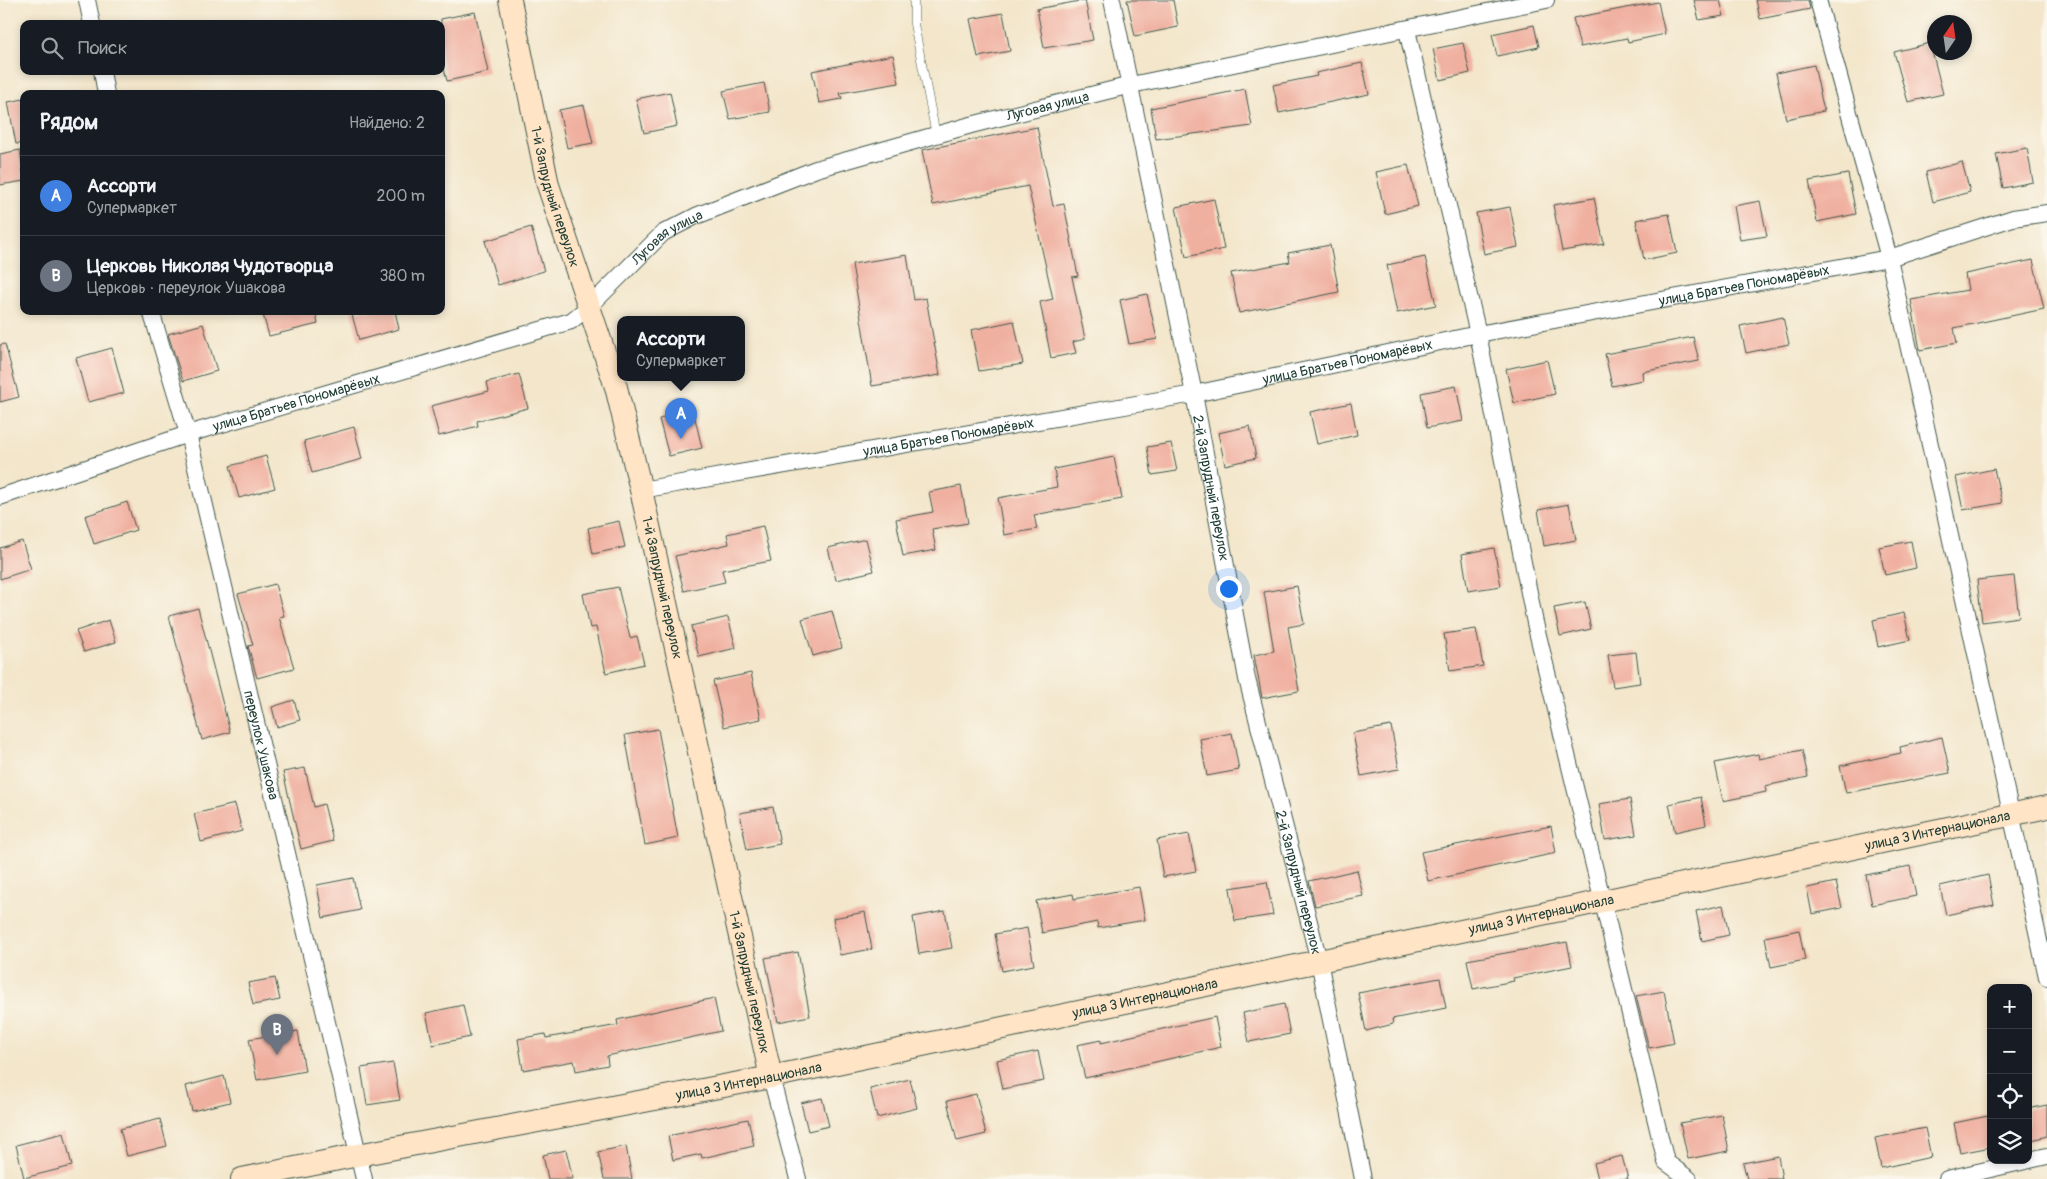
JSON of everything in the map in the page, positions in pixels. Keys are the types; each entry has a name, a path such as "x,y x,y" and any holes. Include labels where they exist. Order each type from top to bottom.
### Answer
{"street":[{"path":"87,0 91,20"},
{"name":"1-й Запрудный переулок","path":"510,0 548,185 616,387 641,490 771,1078 798,1179"},
{"name":"2-й Запрудный переулок","path":"1112,0 1194,394 1248,680 1319,961 1363,1179"},
{"name":"Луговая улица","path":"590,306 663,233 696,216 816,169 936,135 1131,85 1546,0"},
{"path":"1818,0 1889,258 2047,977"},
{"path":"1407,30 1478,334 1536,623 1666,1162 1689,1179"},
{"path":"103,75 105,90"},
{"name":"улица Братьев Пономарёвых","path":"641,490 1194,394 1478,334 1889,258 2013,218 2047,213"},
{"name":"улица Братьев Пономарёвых","path":"0,497 188,434 571,320 590,306"},
{"name":"переулок Ушакова","path":"152,315 188,434 364,1179"},
{"name":"улица 3 Интернационала","path":"242,1179 358,1155 771,1078 2047,807"},
{"path":"1947,1179 2047,1156"}],"lane":[{"path":"914,0 914,24 936,135"}],"building":[{"path":"1085,0 1093,40 1044,48 1037,9"},
{"path":"1127,0 1173,0 1178,27 1135,36"},
{"path":"1694,0 1720,0 1724,16 1699,20"},
{"path":"1756,0 1808,0 1810,9 1760,19"},
{"path":"1658,2 1665,34 1628,42 1627,38 1580,47 1573,18"},
{"path":"475,12 488,72 447,81 445,73 445,20 441,19"},
{"path":"1003,13 1010,51 978,57 970,19"},
{"path":"1534,25 1539,47 1497,56 1492,34"},
{"path":"1463,43 1470,73 1440,80 1433,49"},
{"path":"1927,44 1927,60 1934,60 1943,94 1908,102 1894,52"},
{"path":"893,55 899,83 840,93 842,99 819,103 812,71"},
{"path":"1362,63 1369,94 1279,113 1273,85 1317,76 1316,73"},
{"path":"1814,65 1824,111 1786,119 1776,73"},
{"path":"764,83 770,112 730,119 723,91"},
{"path":"1245,89 1252,126 1156,139 1151,108"},
{"path":"670,92 677,126 644,133 636,99"},
{"path":"20,100 20,144 16,144 8,102"},
{"path":"584,105 593,143 567,148 559,110"},
{"path":"1037,127 1053,206 1064,204 1078,276 1072,277 1085,339 1073,342 1076,353 1051,358 1040,302 1053,299 1028,186 933,205 922,150"},
{"path":"2027,148 2033,182 2003,188 1996,154"},
{"path":"20,150 20,182 0,185 0,154"},
{"path":"1962,162 1970,192 1933,202 1926,172"},
{"path":"1408,165 1418,206 1385,214 1376,172"},
{"path":"1848,174 1856,214 1817,222 1809,181"},
{"path":"1594,198 1604,244 1562,251 1553,205"},
{"path":"1214,199 1224,249 1186,257 1176,207"},
{"path":"1760,201 1767,236 1740,240 1734,206"},
{"path":"1510,207 1518,247 1484,254 1476,213"},
{"path":"1669,214 1677,253 1644,260 1636,220"},
{"path":"531,227 544,271 498,285 485,241"},
{"path":"1330,245 1339,292 1239,313 1231,273 1290,262 1288,253"},
{"path":"907,255 914,300 926,298 940,375 872,386 852,264"},
{"path":"1425,257 1436,305 1397,313 1387,265"},
{"path":"2033,260 2044,309 1954,328 1957,343 1920,350 1911,300 1968,290 1965,274"},
{"path":"1147,294 1157,339 1129,344 1120,300"},
{"path":"263,315 316,315 318,324 269,336"},
{"path":"352,315 396,315 399,329 359,340"},
{"path":"1783,317 1789,344 1746,353 1740,326"},
{"path":"1014,321 1023,364 979,371 971,330"},
{"path":"203,324 217,371 183,381 168,334"},
{"path":"1693,337 1699,361 1642,372 1643,380 1612,386 1605,354"},
{"path":"5,344 19,397 0,402 0,345"},
{"path":"112,348 124,393 88,402 76,358"},
{"path":"1547,360 1555,394 1514,403 1506,369"},
{"path":"519,374 528,408 477,421 478,426 439,436 431,406 489,391 487,382"},
{"path":"1456,386 1463,421 1427,428 1421,393"},
{"path":"1351,403 1357,435 1317,444 1310,412"},
{"path":"693,410 702,448 669,456 659,419"},
{"path":"1250,426 1256,458 1225,465 1218,433"},
{"path":"354,427 362,459 312,473 304,441"},
{"path":"1171,443 1177,471 1152,475 1147,447"},
{"path":"266,456 275,488 239,498 230,466"},
{"path":"1114,457 1122,499 1034,515 1037,529 1004,535 998,498 1057,487 1054,469"},
{"path":"1994,469 2002,503 1963,510 1956,477"},
{"path":"961,486 968,523 932,529 936,550 903,556 896,519 933,512 929,492"},
{"path":"127,502 136,530 94,544 85,516"},
{"path":"1569,504 1576,540 1544,546 1538,510"},
{"path":"619,521 625,547 593,554 588,528"},
{"path":"763,526 771,561 722,570 725,582 684,591 675,556 729,544 727,534"},
{"path":"866,539 874,571 836,580 828,548"},
{"path":"22,541 31,569 0,579 0,548"},
{"path":"1911,541 1916,568 1885,575 1879,547"},
{"path":"1494,548 1501,586 1468,591 1462,554"},
{"path":"2014,576 2019,617 1982,622 1977,580"},
{"path":"275,584 284,616 279,617 294,668 257,678 248,646 253,645 238,594"},
{"path":"1297,586 1304,624 1288,627 1299,691 1262,698 1254,655 1274,651 1264,592"},
{"path":"618,587 630,638 637,636 644,664 606,673 596,627 590,628 583,594"},
{"path":"1585,602 1591,629 1560,636 1554,608"},
{"path":"198,608 230,732 202,740 169,616"},
{"path":"832,611 842,648 813,656 802,619"},
{"path":"1904,613 1910,640 1878,647 1873,620"},
{"path":"728,617 736,648 699,657 691,626"},
{"path":"109,620 116,642 84,652 76,631"},
{"path":"1476,629 1483,666 1450,671 1444,634"},
{"path":"1636,652 1640,683 1613,687 1608,655"},
{"path":"751,673 761,719 724,727 713,681"},
{"path":"294,700 300,720 277,727 272,707"},
{"path":"1391,726 1399,769 1361,776 1353,733"},
{"path":"658,729 678,838 645,845 625,735"},
{"path":"1232,733 1239,770 1207,776 1200,739"},
{"path":"1942,737 1950,773 1846,793 1840,766 1901,753 1900,747"},
{"path":"1802,750 1808,777 1765,786 1766,792 1723,801 1715,763 1758,754 1759,759"},
{"path":"305,768 314,807 324,804 333,841 301,849 283,772"},
{"path":"1701,797 1706,825 1675,832 1669,804"},
{"path":"1630,799 1636,835 1605,840 1599,804"},
{"path":"235,804 242,831 201,842 194,814"},
{"path":"773,807 780,844 747,850 740,813"},
{"path":"1551,826 1556,853 1428,881 1421,852"},
{"path":"1189,834 1196,871 1163,877 1157,840"},
{"path":"1910,866 1916,896 1872,905 1866,875"},
{"path":"1357,870 1363,896 1315,906 1309,881"},
{"path":"1988,875 1994,905 1946,915 1940,886"},
{"path":"353,878 360,910 323,918 317,885"},
{"path":"1267,882 1273,915 1235,921 1230,888"},
{"path":"1836,882 1842,908 1812,914 1807,888"},
{"path":"1139,887 1145,920 1098,928 1097,922 1042,933 1036,901 1073,894 1074,899"},
{"path":"1723,905 1729,935 1702,941 1696,911"},
{"path":"945,911 952,948 919,954 913,917"},
{"path":"865,912 872,949 840,955 833,918"},
{"path":"1027,928 1034,965 1002,971 995,934"},
{"path":"1799,930 1805,960 1771,967 1765,937"},
{"path":"1567,942 1572,966 1513,978 1514,981 1473,989 1467,960"},
{"path":"798,952 810,1016 778,1022 765,958"},
{"path":"275,978 280,1000 253,1005 248,983"},
{"path":"1440,978 1446,1008 1392,1019 1393,1024 1366,1031 1358,993"},
{"path":"1664,991 1674,1043 1649,1048 1636,996"},
{"path":"714,998 721,1031 607,1056 608,1065 576,1071 574,1061 523,1070 518,1039 545,1034 546,1038 618,1025 617,1020"},
{"path":"1284,1004 1290,1034 1249,1042 1243,1013"},
{"path":"463,1005 470,1037 433,1045 426,1013"},
{"path":"1215,1017 1221,1047 1085,1078 1077,1045 1101,1040 1101,1043"},
{"path":"298,1031 305,1071 257,1080 249,1039"},
{"path":"1038,1051 1044,1081 1003,1089 997,1060"},
{"path":"393,1063 400,1100 367,1105 361,1068"},
{"path":"224,1076 230,1102 192,1111 186,1086"},
{"path":"910,1079 917,1108 877,1118 870,1089"},
{"path":"976,1094 986,1134 957,1141 947,1101"},
{"path":"822,1098 829,1126 808,1131 801,1103"},
{"path":"2047,1105 2047,1136 2032,1140 2032,1119 2032,1108"},
{"path":"1722,1115 1729,1151 1688,1159 1680,1123"},
{"path":"1987,1116 1987,1148 1960,1153 1954,1123"},
{"path":"160,1119 167,1146 127,1156 120,1129"},
{"path":"748,1119 754,1146 702,1158 701,1154 673,1160 668,1136"},
{"path":"1925,1128 1931,1157 1881,1168 1875,1138"},
{"path":"64,1133 72,1166 24,1178 16,1145"},
{"path":"626,1146 632,1179 604,1179 598,1152"},
{"path":"566,1150 573,1179 548,1179 543,1155"},
{"path":"1622,1156 1628,1179 1598,1179 1594,1163"},
{"path":"1778,1156 1782,1179 1747,1179 1743,1163"}],"place":[{"name":"Ассорти","path":"681,439"},
{"name":"Церковь Николая Чудотворца","path":"277,1055"}]}
